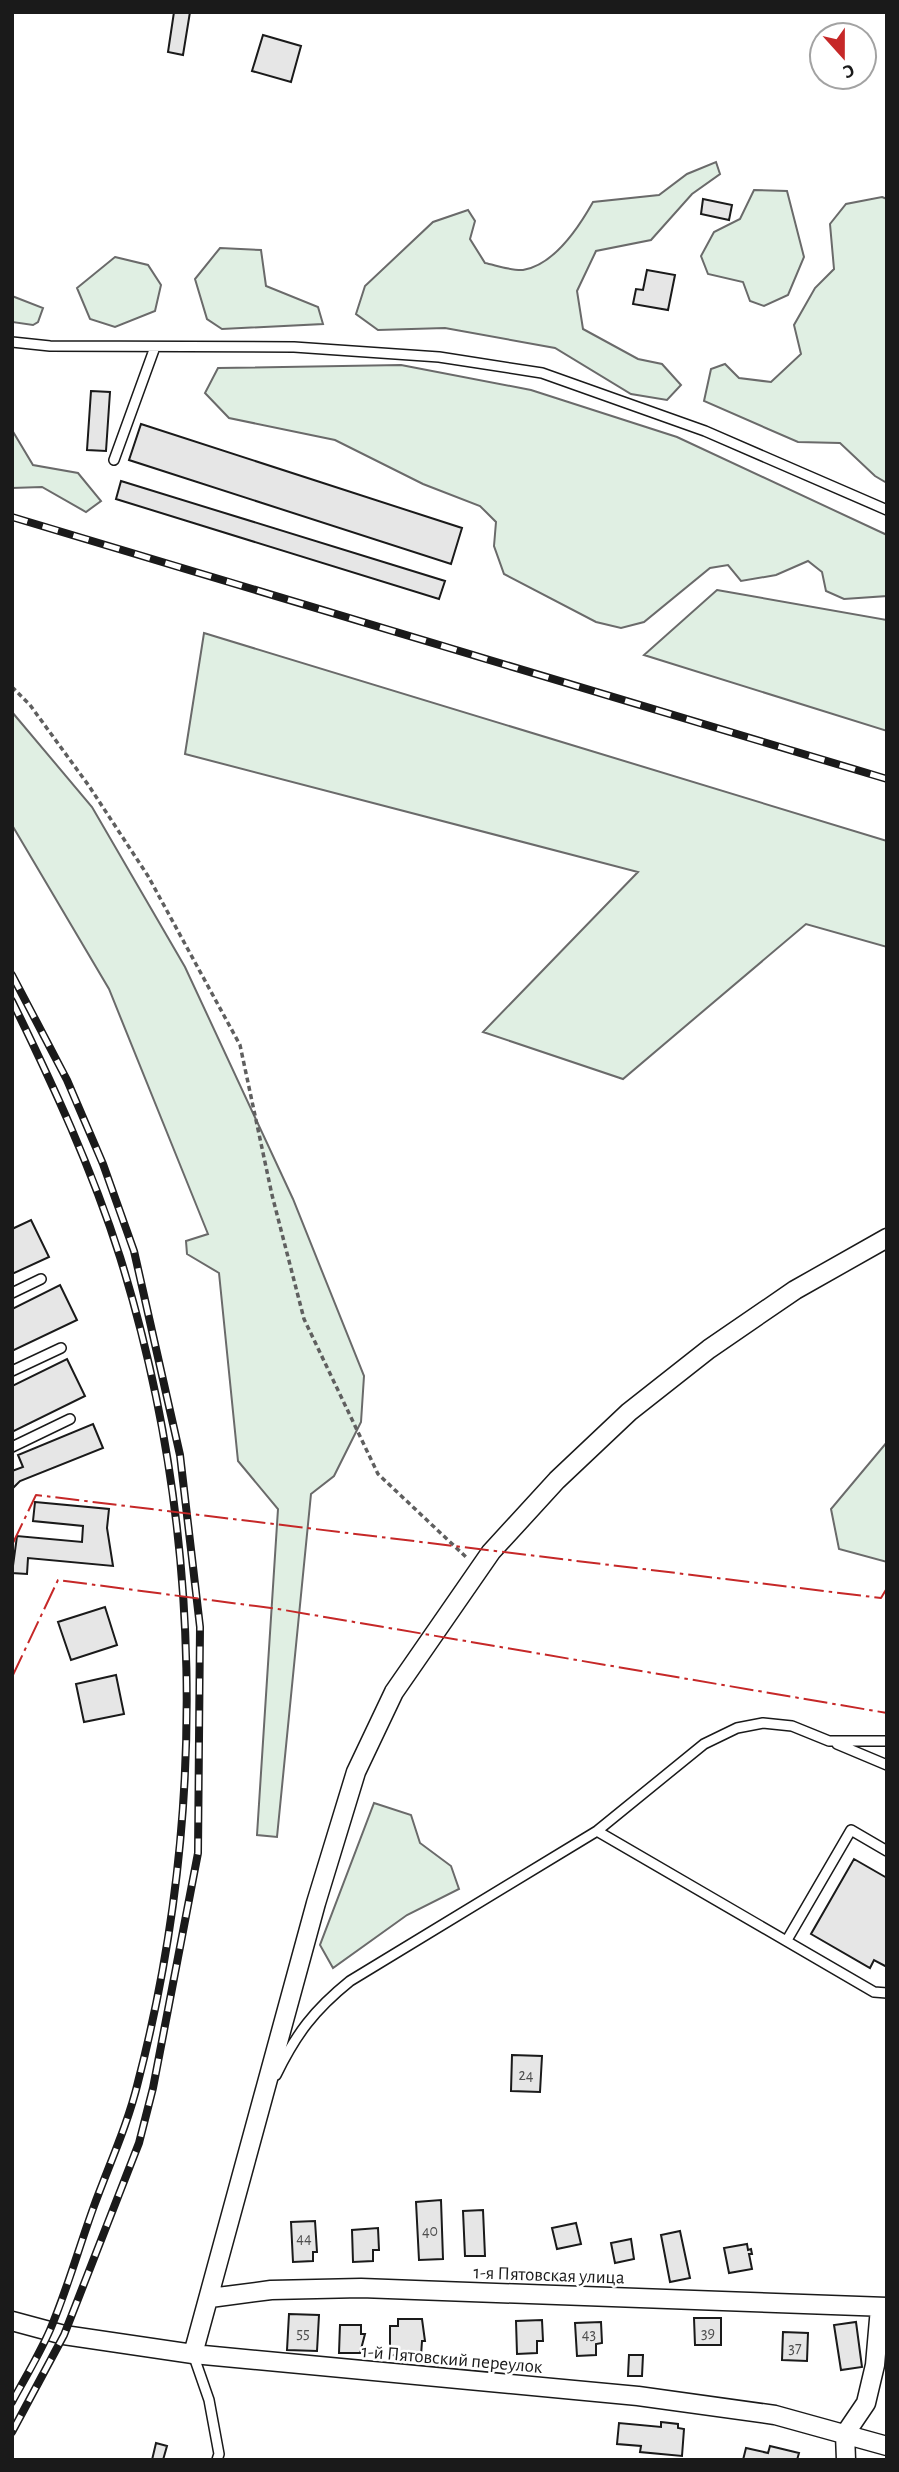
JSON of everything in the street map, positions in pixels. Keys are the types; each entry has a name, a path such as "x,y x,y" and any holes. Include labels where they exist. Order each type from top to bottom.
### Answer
{"street":[{"path":"193,2354 266,2095 316,1903 356,1772 394,1692 479,1569 556,1480 629,1412 709,1349 795,1290 887,1238"},
{"name":"1-я Пятовская улица","path":"210,2298 271,2290 361,2288 883,2307"},
{"path":"846,2460 845,2434 866,2403 875,2365 883,2307"},
{"name":"1-й Пятовский переулок","path":"12,2321 64,2335 193,2354 638,2396 775,2415 887,2446"}],"lane":[{"path":"12,342 50,346 294,348 439,357 542,373 705,431 887,510"},
{"path":"114,460 155,347"},
{"path":"12,1293 41,1279"},
{"path":"12,1371 61,1348"},
{"path":"12,1447 70,1419"},
{"path":"266,2095 294,2039 319,2005 349,1981 597,1830 704,1744 737,1728 763,1723 792,1726 887,1765"},
{"path":"829,1741 887,1741"},
{"path":"597,1830 874,1992 887,1993"},
{"path":"787,1940 851,1830 887,1851"},
{"path":"193,2354 209,2400 220,2458"}],"path":[{"path":"12,687 30,705 89,786 148,876 240,1045 272,1195 304,1319 378,1474 479,1569"}],"green space":[{"path":"716,162 720,174 692,194 651,240 596,251 577,291 583,329 638,359 662,364 681,385 667,400 631,394 555,348 445,328 378,330 356,314 365,286 433,222 468,210 475,221 470,239 485,263 523,270 534,267 555,253 573,233 593,202 659,195 687,174"},
{"path":"754,190 787,191 804,257 788,295 764,306 750,301 743,282 708,274 701,256 714,232 740,219"},
{"path":"882,197 887,199 887,483 875,476 840,443 798,442 704,401 711,369 725,364 739,378 771,382 801,354 794,325 815,288 834,269 830,224 846,204"},
{"path":"220,248 261,250 266,286 318,307 323,324 222,329 207,319 195,279"},
{"path":"115,257 148,265 161,285 155,311 115,327 90,319 77,288"},
{"path":"12,296 43,308 38,322 33,325 12,322"},
{"path":"401,365 531,390 677,437 887,535 887,596 844,599 826,591 822,572 808,561 776,575 741,581 728,565 710,568 644,622 621,628 596,622 504,574 494,546 496,522 480,506 423,484 335,440 229,418 205,393 218,368"},
{"path":"12,430 33,465 78,473 101,501 86,512 42,487 12,488"},
{"path":"717,590 887,620 887,731 644,655"},
{"path":"204,633 887,841 887,947 806,924 623,1079 483,1032 638,872 185,754"},
{"path":"12,712 92,807 185,967 293,1199 364,1376 361,1422 334,1476 311,1494 277,1837 257,1835 278,1509 238,1461 219,1273 187,1254 186,1241 208,1234 109,989 12,825"},
{"path":"887,1442 887,1562 839,1549 831,1509"},
{"path":"374,1803 411,1815 420,1843 451,1866 459,1889 407,1915 333,1968 320,1945"}],"building":[{"path":"174,12 190,12 183,55 168,52"},
{"path":"263,35 301,46 291,82 252,71"},
{"path":"703,199 732,205 729,220 701,214"},
{"path":"647,270 675,275 668,310 633,304 636,289 643,290"},
{"path":"91,391 110,392 106,451 87,450"},
{"path":"141,424 462,528 451,564 129,460"},
{"path":"121,481 445,581 439,599 116,499"},
{"path":"31,1220 49,1257 12,1274 12,1229"},
{"path":"60,1285 77,1320 12,1351 12,1309"},
{"path":"67,1359 85,1396 12,1432 12,1386"},
{"path":"93,1424 103,1448 20,1481 12,1489 12,1471 23,1467 18,1455"},
{"path":"35,1502 109,1509 107,1528 113,1566 28,1558 27,1574 12,1573 17,1536 82,1542 83,1526 33,1521"},
{"path":"105,1607 117,1645 71,1660 58,1622"},
{"path":"116,1675 124,1714 84,1722 76,1684"},
{"path":"854,1859 887,1878 887,1967 874,1960 870,1968 811,1934"},
{"path":"512,2055 542,2056 540,2092 511,2091"},
{"path":"441,2200 443,2259 419,2260 416,2202"},
{"path":"483,2210 485,2256 465,2256 463,2211"},
{"path":"315,2221 317,2252 313,2252 313,2261 293,2262 291,2222"},
{"path":"576,2223 581,2244 557,2249 552,2228"},
{"path":"378,2228 379,2250 373,2250 373,2261 353,2262 352,2230"},
{"path":"680,2231 690,2278 670,2282 661,2235"},
{"path":"631,2239 634,2259 615,2263 611,2243"},
{"path":"747,2244 752,2254 749,2254 752,2269 729,2273 724,2248"},
{"path":"289,2314 319,2315 317,2351 287,2350"},
{"path":"694,2318 721,2318 721,2345 695,2345"},
{"path":"398,2319 422,2319 425,2341 422,2341 421,2356 390,2355 390,2326 398,2326"},
{"path":"542,2320 543,2341 537,2341 537,2353 517,2354 516,2321"},
{"path":"601,2322 602,2343 596,2344 596,2355 577,2356 575,2323"},
{"path":"856,2322 862,2367 841,2370 834,2325"},
{"path":"340,2325 361,2325 361,2334 365,2334 360,2353 339,2353"},
{"path":"783,2332 808,2333 807,2361 782,2360"},
{"path":"629,2355 643,2355 642,2376 628,2376"},
{"path":"661,2422 678,2424 678,2428 684,2429 682,2456 640,2452 641,2446 617,2444 619,2423 661,2427"},
{"path":"156,2443 167,2446 163,2460 152,2460"},
{"path":"770,2446 799,2453 797,2460 743,2460 746,2448 768,2453"}],"railway":[{"path":"12,517 887,779"},
{"path":"12,975 67,1080 103,1164 134,1251 180,1455 200,1627 198,1853 153,2088 139,2143 64,2335 12,2432"},
{"path":"12,1001 57,1096 97,1192 120,1257 147,1358 168,1461 181,1564 186,1668 185,1773 176,1877 161,1980 138,2082 124,2129 56,2315 12,2402"}],"power":[{"path":"12,1545 36,1495 881,1598 887,1588"},
{"path":"12,1677 58,1580 278,1609 887,1713"}]}
